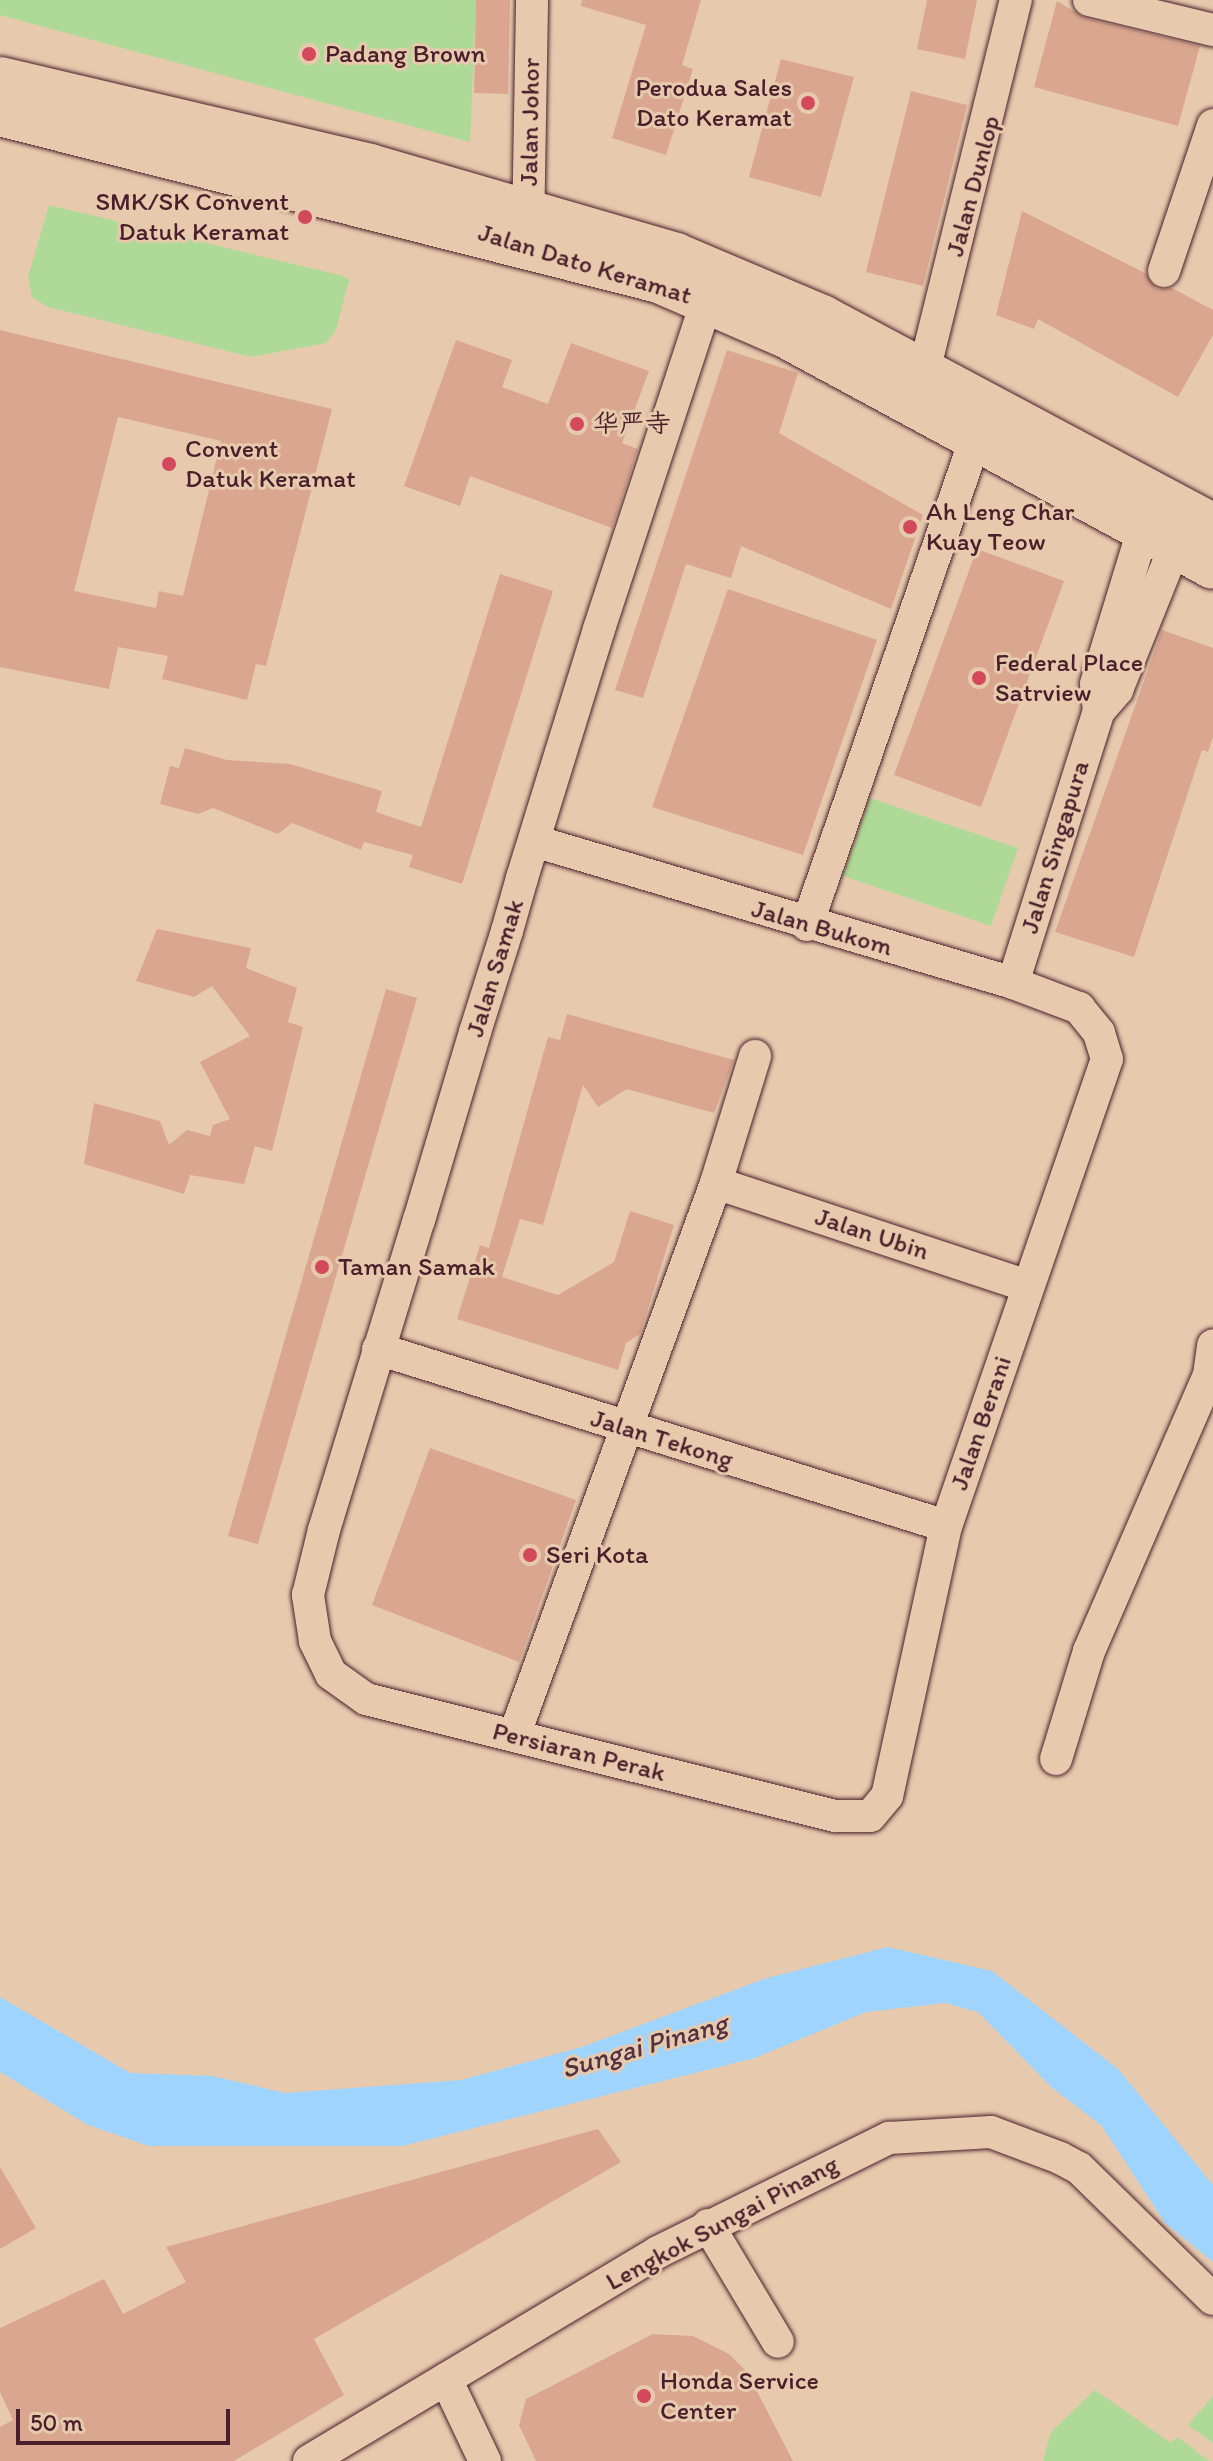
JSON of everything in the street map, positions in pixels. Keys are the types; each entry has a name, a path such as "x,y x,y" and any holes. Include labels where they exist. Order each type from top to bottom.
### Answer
{"main road":[{"name":"Jalan Dato Keramat","path":"0,79 528,228 707,300 852,370 974,443 1180,528"},
{"name":"Jalan Dato Keramat","path":"0,114 528,228 676,255 924,371 1180,528 1213,567"}],"street":[{"name":"Jalan Johor","path":"528,228 532,0"},
{"name":"Jalan Dunlop","path":"924,371 1016,0"},
{"path":"1089,0 1213,30"},
{"path":"1164,271 1213,125"},
{"name":"Jalan Samak","path":"315,1641 308,1595 378,1349 599,629 707,300"},
{"path":"807,925 974,443"},
{"name":"Jalan Singapura","path":"1013,983 1099,711 1117,690 1180,528"},
{"name":"Jalan Bukom","path":"534,841 807,925 1013,983 1079,1008 1099,1033"},
{"name":"Jalan Berani","path":"870,1816 887,1796 946,1526 1107,1059 1099,1033"},
{"path":"514,1736 716,1183 755,1056"},
{"name":"Jalan Ubin","path":"716,1183 1027,1286"},
{"path":"1056,1759 1089,1651 1209,1375 1213,1345"},
{"name":"Jalan Tekong","path":"378,1349 946,1526"},
{"name":"Persiaran Perak","path":"315,1641 331,1674 366,1699 835,1816 870,1816"},
{"name":"Lengkok Sungai Pinang","path":"309,2461 708,2225 889,2138 991,2132 1079,2168 1213,2299"},
{"path":"708,2225 778,2342"},
{"path":"446,2379 485,2461"}],"green space":[{"name":"Padang Brown","path":"0,0 476,0 470,142 0,15"},
{"path":"49,205 343,276 349,280 336,330 326,343 251,357 48,307 32,297 28,277"},
{"path":"870,798 1018,848 991,926 843,876"},
{"path":"1095,2390 1171,2443 1178,2437 1209,2461 1043,2461 1051,2432"},
{"path":"1213,2396 1213,2443 1188,2425"}],"water":[{"name":"Sungai Pinang","path":"888,1947 992,1971 1118,2069 1213,2185 1213,2262 1165,2223 1101,2125 1051,2087 978,2012 945,2003 866,2012 755,2058 402,2146 149,2146 88,2125 0,2072 0,1997 130,2073 213,2076 285,2093 461,2080 582,2047 767,1978"}],"building":[{"path":"476,0 510,0 508,94 474,93"},
{"path":"582,0 701,0 682,65 693,69 666,155 612,138 646,25 581,6"},
{"path":"927,0 977,0 965,59 917,49"},
{"path":"1057,1 1085,18 1200,46 1178,126 1034,87"},
{"name":"Perodua Sales Dato Keramat","path":"781,59 854,77 821,197 749,177"},
{"path":"911,91 967,105 923,286 866,272"},
{"path":"1022,211 1145,273 1157,289 1172,288 1213,310 1213,335 1178,397 1038,319 1034,329 996,315"},
{"path":"0,330 332,409 266,666 256,664 247,700 162,679 168,656 118,647 109,689 0,667","holes":["118,417 221,441 183,596 159,591 156,608 74,591"]},
{"path":"456,340 512,360 502,387 548,404 571,343 649,371 622,443 638,449 612,528 470,476 460,506 404,486"},
{"path":"727,350 798,373 779,433 923,515 891,609 741,546 731,578 686,564 643,698 615,690"},
{"name":"Federal Place Satrview","path":"977,549 1064,581 981,807 894,775"},
{"path":"500,574 553,591 462,884 409,867 413,855 364,842 361,850 292,823 278,834 213,808 198,814 160,804 170,766 179,768 185,748 227,760 290,764 382,791 376,812 421,827"},
{"path":"728,589 877,640 803,855 652,807"},
{"path":"1162,630 1213,648 1213,737 1208,752 1202,750 1134,957 1055,932"},
{"path":"157,929 251,948 246,968 297,988 288,1022 303,1027 272,1151 255,1146 244,1184 190,1175 184,1194 84,1164 94,1103 160,1121 169,1145 187,1130 210,1136 213,1125 230,1119 200,1062 250,1036 212,986 194,997 136,981"},
{"name":"Taman Samak","path":"386,989 417,998 258,1544 228,1536"},
{"path":"567,1014 734,1060 714,1113 627,1089 598,1107 583,1085 543,1225 520,1219 502,1277 558,1295 614,1262 630,1211 674,1225 640,1334 626,1343 618,1370 457,1319 480,1245 489,1248 548,1037 560,1040"},
{"name":"Seri Kota","path":"430,1448 576,1500 519,1662 372,1605"},
{"path":"598,2129 621,2162 314,2339 344,2395 234,2461 0,2461 0,2427 13,2420 0,2392 0,2328 104,2279 123,2314 186,2282 166,2247"},
{"path":"0,2167 36,2228 0,2249"},
{"name":"Honda Service Center","path":"653,2334 693,2336 729,2354 747,2372 793,2461 536,2461 519,2425 526,2399"}],"place":[{"name":"Padang Brown","path":"309,54"},
{"name":"Perodua Sales Dato Keramat","path":"808,103"},
{"name":"SMK/SK Convent Datuk Keramat","path":"305,217"},
{"name":"华严寺","path":"577,424"},
{"name":"Convent Datuk Keramat","path":"169,464"},
{"name":"Ah Leng Char Kuay Teow","path":"910,527"},
{"name":"Federal Place Satrview","path":"979,678"},
{"name":"Taman Samak","path":"322,1267"},
{"name":"Seri Kota","path":"530,1555"},
{"name":"Honda Service Center","path":"644,2396"}]}
